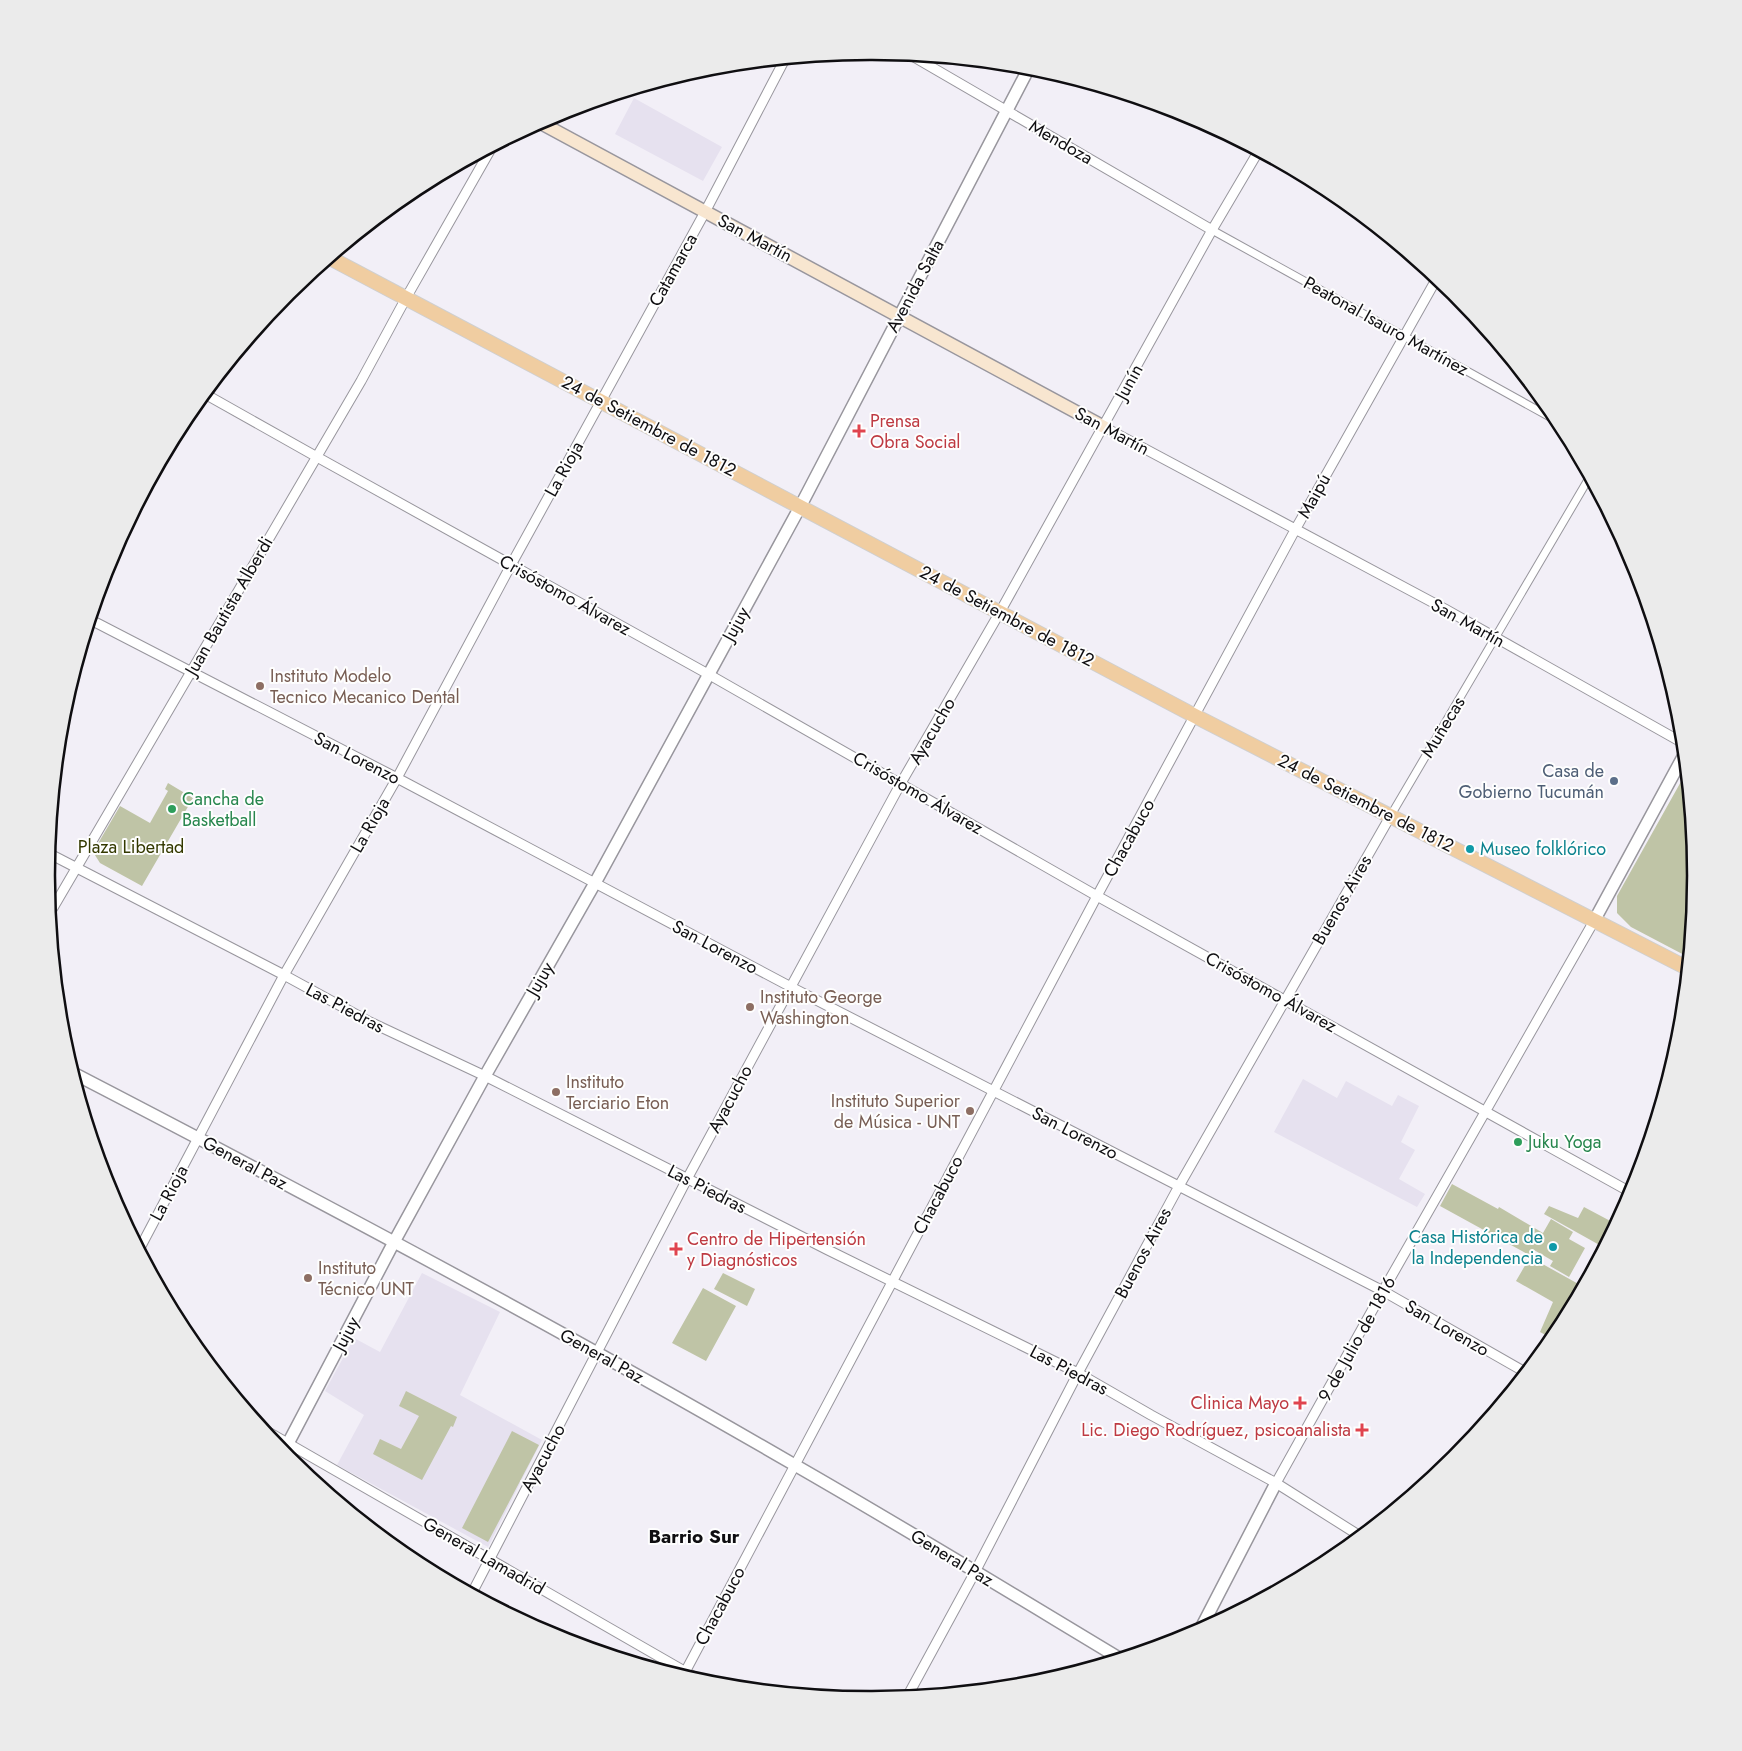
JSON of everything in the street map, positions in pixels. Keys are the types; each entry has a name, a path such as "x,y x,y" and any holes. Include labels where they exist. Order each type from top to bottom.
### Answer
{"main road":[{"name":"San Martín","path":"548,127 900,315 1104,427"},
{"name":"24 de Setiembre de 1812","path":"335,261 1195,716 1682,965"}],"street":[{"name":"Mendoza","path":"921,61 1212,230"},
{"name":"Catamarca","path":"602,401 783,64"},
{"name":"Avenida Salta","path":"800,506 1026,74"},
{"name":"Juan Bautista Alberdi","path":"56,903 317,458 487,156"},
{"name":"Junín","path":"1000,612 1212,230 1255,156"},
{"name":"Peatonal Isauro Martínez","path":"1212,230 1542,413"},
{"name":"Maipú","path":"1195,716 1295,530 1433,285"},
{"name":"Crisóstomo Álvarez","path":"211,397 708,674 1097,896 1625,1189"},
{"name":"La Rioja","path":"143,1243 284,975 397,778 511,565 602,401"},
{"name":"San Martín","path":"1104,427 1445,609 1675,738"},
{"name":"Muñecas","path":"1391,815 1586,483"},
{"name":"Jujuy","path":"287,1445 394,1242 485,1076 595,883 800,506"},
{"name":"Ayacucho","path":"475,1588 598,1353 686,1179 901,783 1000,612"},
{"name":"San Lorenzo","path":"95,622 397,778 791,987 1383,1291 1520,1369"},
{"name":"Chacabuco","path":"686,1670 993,1090 1195,716"},
{"path":"1594,921 1679,763"},
{"name":"Buenos Aires","path":"911,1690 1179,1186 1391,815"},
{"name":"Las Piedras","path":"56,857 284,975 370,1022 485,1076 686,1179 1078,1373 1276,1483 1354,1533"},
{"name":"9 de Julio de 1816","path":"1206,1619 1276,1483 1594,921"},
{"name":"General Paz","path":"81,1077 394,1242 598,1353 795,1465 1113,1654"},
{"name":"General Lamadrid","path":"295,1453 490,1560 671,1667"}],"shaded area":[{"path":"634,98 722,147 703,181 615,134"},
{"path":"1303,1079 1337,1098 1346,1081 1392,1106 1398,1095 1419,1106 1401,1142 1415,1150 1399,1179 1425,1194 1417,1207 1274,1132"},
{"path":"422,1273 500,1312 460,1395 542,1440 488,1547 337,1465 364,1415 325,1391 354,1338 380,1352"}],"green space":[{"path":"1681,781 1687,875 1683,954 1631,927 1617,913 1617,896"},
{"name":"Plaza Libertad","path":"168,783 193,798 142,886 100,863 93,852 120,806 150,823 168,791 165,789"},
{"path":"1452,1184 1498,1209 1499,1207 1543,1233 1551,1219 1573,1232 1569,1239 1585,1248 1569,1277 1550,1266 1553,1261 1534,1250 1531,1256 1440,1206"},
{"path":"1549,1206 1578,1218 1584,1207 1610,1221 1599,1245 1544,1214"},
{"path":"1530,1257 1578,1284 1545,1335 1540,1332 1553,1302 1516,1281"},
{"path":"723,1273 755,1289 747,1306 714,1289"},
{"path":"703,1288 736,1306 706,1361 672,1343"},
{"path":"406,1391 457,1417 422,1480 373,1454 380,1439 401,1449 419,1416 399,1406"},
{"path":"512,1431 539,1445 488,1542 462,1528"}],"place":[{"name":"Prensa Obra Social","path":"859,431"},
{"name":"Instituto Modelo Tecnico Mecanico Dental","path":"260,686"},
{"name":"Casa de Gobierno Tucumán","path":"1614,781"},
{"name":"Cancha de Basketball","path":"172,809"},
{"name":"Museo folklórico","path":"1470,849"},
{"name":"Instituto George Washington","path":"750,1007"},
{"name":"Instituto Terciario Eton","path":"556,1092"},
{"name":"Instituto Superior de Música - UNT","path":"970,1111"},
{"name":"Juku Yoga","path":"1518,1142"},
{"name":"Casa Histórica de la Independencia","path":"1553,1247"},
{"name":"Centro de Hipertensión y Diagnósticos","path":"676,1249"},
{"name":"Instituto Técnico UNT","path":"308,1278"},
{"name":"Clinica Mayo","path":"1300,1403"},
{"name":"Lic. Diego Rodríguez, psicoanalista","path":"1362,1430"}],"district":[{"name":"Barrio Sur","path":"694,1536"}]}
